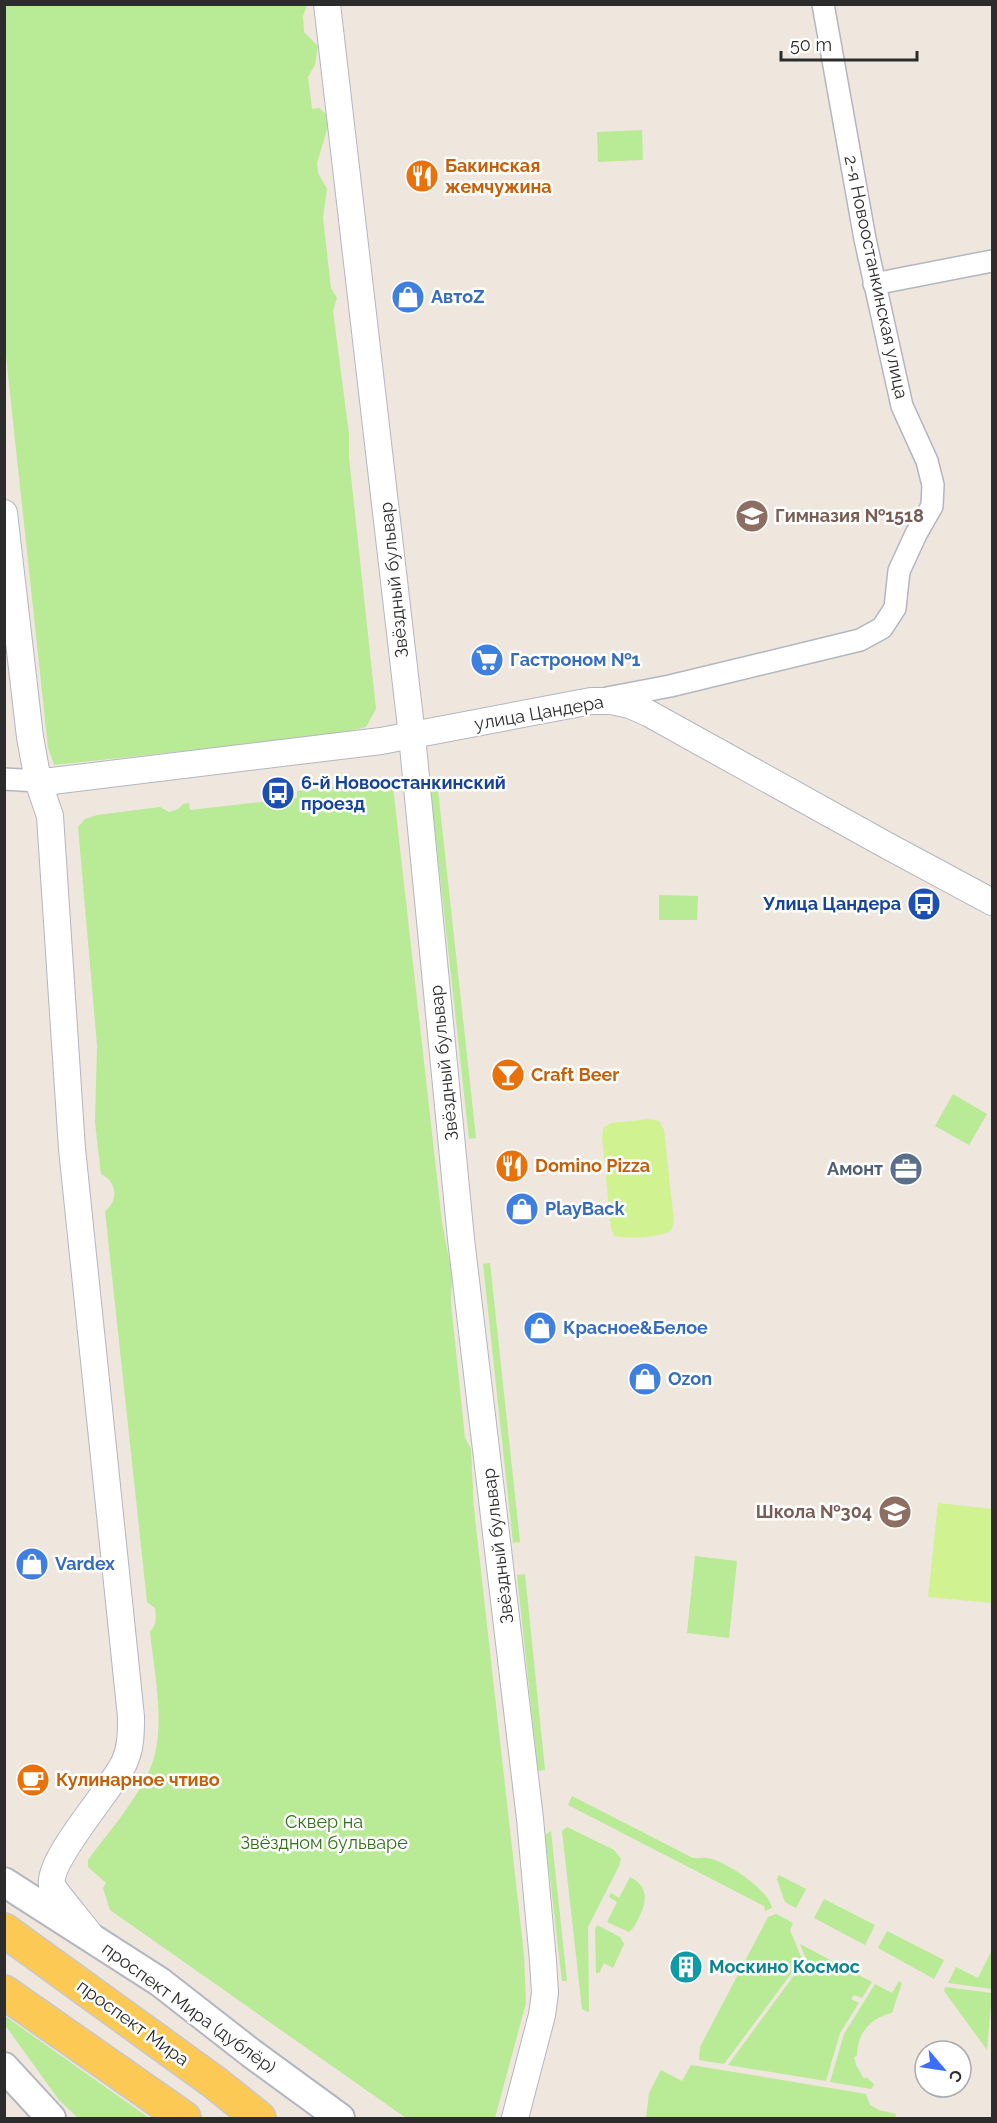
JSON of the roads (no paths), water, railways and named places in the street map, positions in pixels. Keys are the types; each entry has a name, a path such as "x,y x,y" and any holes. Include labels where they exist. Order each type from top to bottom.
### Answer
{"main road":[{"name":"проспект Мира (дублёр)","path":"4,1882 160,1982 251,2054 337,2117"},
{"name":"проспект Мира","path":"4,1930 214,2082 259,2118"},
{"path":"4,1992 184,2118"},
{"path":"4,2067 51,2118"}],"street":[{"name":"Звёздный бульвар","path":"327,4 412,736 461,1239 530,1819 543,1961 545,1993 542,2015 515,2118"},
{"name":"2-я Новоостанкинская улица","path":"591,701 670,686 860,640 882,628 895,608 899,571 916,534 932,507 933,484 927,461 902,406 874,284 823,4"},
{"path":"874,284 993,261"},
{"path":"4,513 30,737 38,780 50,816 72,1149 131,1717 130,1743 124,1763 112,1784 59,1859 52,1875 53,1888 93,1938"},
{"name":"улица Цандера","path":"38,780 52,781 412,736 591,701 611,701 630,705 648,713 993,902"},
{"path":"4,779 38,780"}],"place":[{"name":"Бакинская жемчужина","path":"422,176"},
{"name":"АвтоZ","path":"408,297"},
{"name":"Гимназия №1518","path":"752,516"},
{"name":"Гастроном №1","path":"487,660"},
{"name":"6-й Новоостанкинский проезд","path":"278,793"},
{"name":"Улица Цандера","path":"924,904"},
{"name":"Craft Beer","path":"508,1075"},
{"name":"Domino Pizza","path":"512,1166"},
{"name":"Амонт","path":"906,1169"},
{"name":"PlayBack","path":"522,1209"},
{"name":"Красное&Белое","path":"540,1328"},
{"name":"Ozon","path":"645,1379"},
{"name":"Школа №304","path":"895,1512"},
{"name":"Vardex","path":"32,1564"},
{"name":"Кулинарное чтиво","path":"33,1780"},
{"name":"Москино Космос","path":"686,1967"}],"park label":[{"name":"Сквер на Звёздном бульваре","path":"324,1832"}]}
